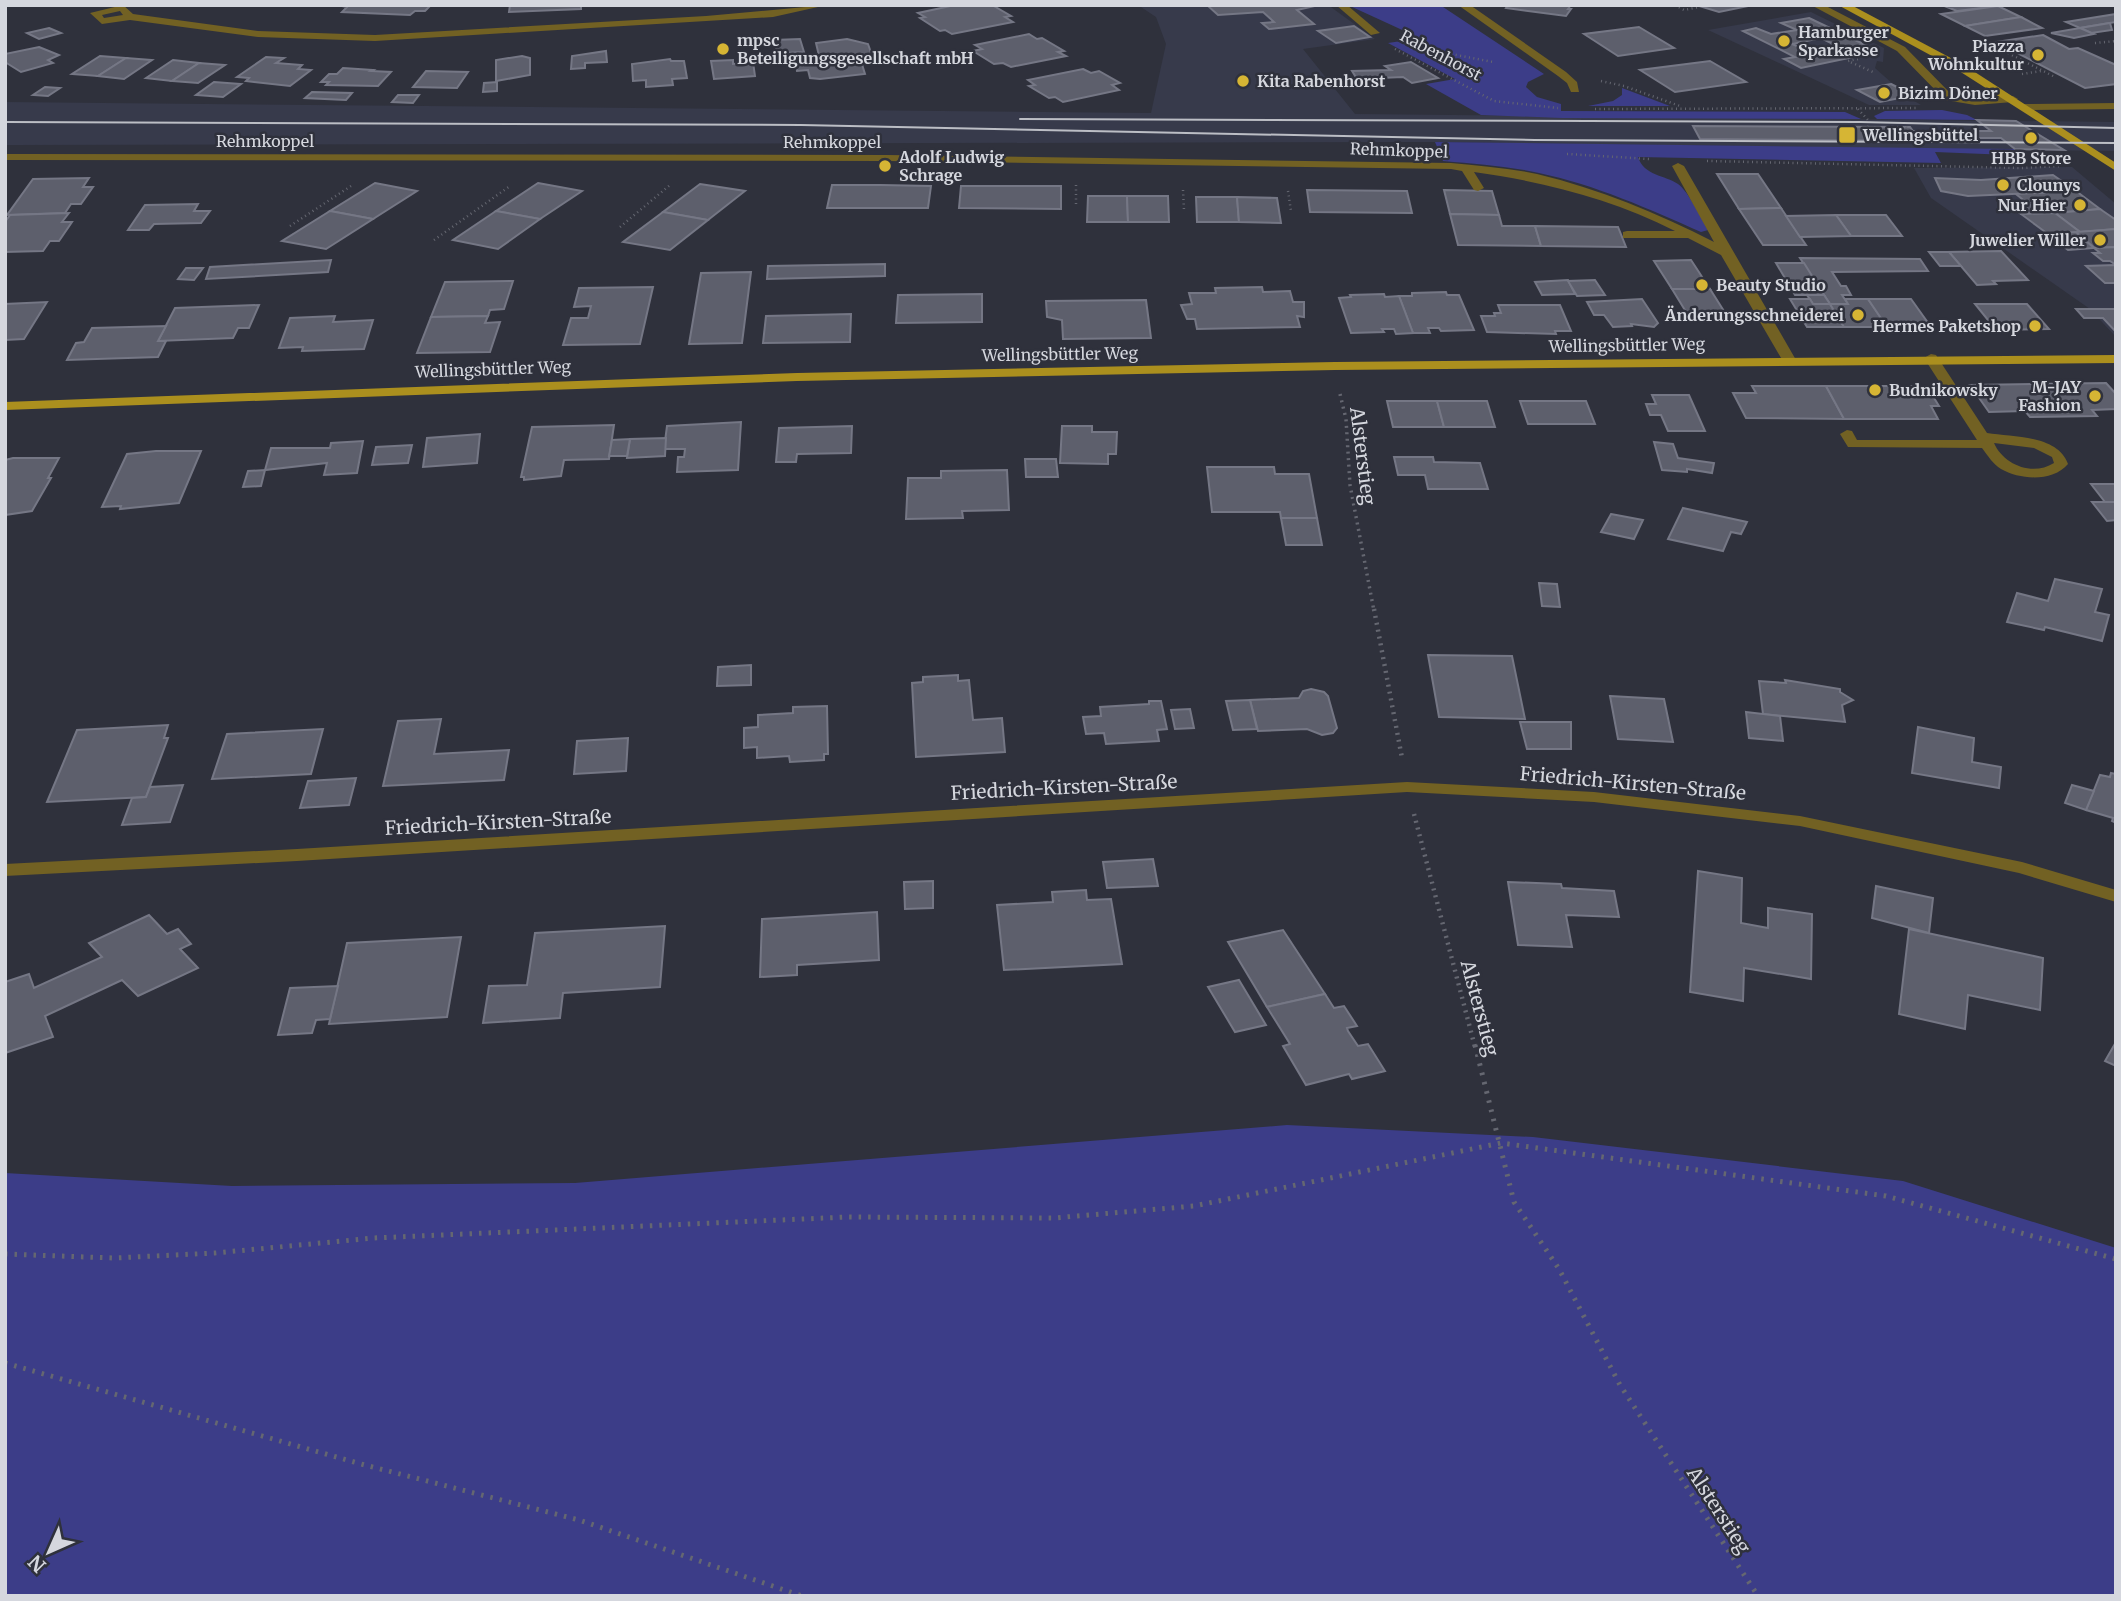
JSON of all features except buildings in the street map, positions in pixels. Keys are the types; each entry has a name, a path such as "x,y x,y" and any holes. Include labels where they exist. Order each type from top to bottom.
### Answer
{"main road":[{"path":"1843,5 2013,99 2112,166"},
{"name":"Wellingsbüttler Weg","path":"5,406 550,384 1335,366 1931,358 2116,359"}],"street":[{"path":"764,5 773,15"},
{"path":"130,17 258,34 375,38 773,15 822,5"},
{"name":"Rabenhorst","path":"1341,5 1375,33"},
{"path":"1463,5 1562,74 1572,82 1575,90"},
{"path":"1816,5 1903,52 1949,98 1975,102 2013,99"},
{"path":"1892,30 1903,52"},
{"path":"2025,107 2116,106"},
{"name":"Rehmkoppel","path":"5,157 550,157 1284,162 1466,168 1534,177 1602,196 1658,218 1726,253"},
{"path":"1678,166 1789,360"},
{"path":"1466,168 1478,188"},
{"path":"1627,235 1691,235"},
{"path":"1847,434 1853,444 1985,440 2037,444 2058,455 2061,464 2053,471 2044,473 2014,469 2003,464 1985,440 1931,358"},
{"name":"Friedrich-Kirsten-Straße","path":"5,870 297,855 1407,787 1594,797 1800,821 2022,868 2116,897"}],"path":[{"path":"1675,5 1684,10 1699,6"},
{"path":"1375,33 1413,39 1451,54 1499,63"},
{"name":"Rabenhorst","path":"1375,33 1385,43 1494,101 1538,107"},
{"path":"2095,43 2116,41"},
{"path":"1996,47 2064,82"},
{"path":"2010,61 2020,59"},
{"path":"2023,74 2042,71"},
{"path":"1562,74 1624,86 1685,108"},
{"path":"1857,108 1868,120"},
{"path":"1584,109 1928,108"},
{"path":"1867,127 1879,141"},
{"path":"1906,127 1917,141"},
{"path":"290,226 395,157"},
{"path":"434,240 550,157"},
{"path":"620,227 701,158"},
{"path":"1705,161 2021,168 2112,166"},
{"name":"Alsterstieg","path":"1335,366 1346,419 1350,485 1407,787 1501,1143 1514,1202 1559,1269 1620,1385 1758,1596"},
{"path":"5,1254 126,1258 215,1253 374,1238 848,1217 1054,1218 1194,1206 1501,1143 1886,1196 2116,1259"},
{"path":"5,1363 361,1464 579,1520 802,1596"}],"shaded area":[{"path":"1138,5 1328,5 1375,39 1303,49 1355,114 2116,122 2116,151 1435,142 5,145 5,102 1151,113 1166,44 1156,17"},
{"path":"1440,5 1544,74 1528,82 1526,87 1537,97 1561,104 1561,111 1845,112 1861,119 1562,118 1481,115 1426,84 1455,79 1388,43 1408,40 1411,34 1350,6"},
{"path":"1811,12 1884,48 1883,62 1877,61 1875,68 1893,84 1914,93 1906,96 1921,105 1869,105 1708,30"},
{"path":"1622,88 1670,106 1588,106 1613,101 1622,95"},
{"path":"1942,110 1977,120 1877,119 1874,116 1885,111"},
{"path":"1435,142 2015,149 2009,155 1935,152 1941,163 1638,157 1650,172 1673,181 1682,188 1708,230 1701,232 1622,198 1560,178 1515,169 1443,161"},
{"path":"2072,167 2116,204 2116,337 2090,309 1931,198 1914,168"},
{"path":"1287,1125 1533,1137 1903,1181 2116,1248 2116,1596 5,1596 5,1173 232,1186 575,1183"}],"tram line":[{"path":"1020,119 1860,122 2116,128"},
{"path":"5,122 801,125 1535,140 2116,143"}],"place":[{"name":"Hamburger Sparkasse","path":"1784,41"},
{"name":"mpsc Beteiligungsgesellschaft mbH","path":"723,49"},
{"name":"Piazza Wohnkultur","path":"2038,55"},
{"name":"Kita Rabenhorst","path":"1243,81"},
{"name":"Bizim Döner","path":"1884,93"},
{"name":"Wellingsbüttel","path":"1847,135"},
{"name":"HBB Store","path":"2031,138"},
{"name":"Adolf Ludwig Schrage","path":"885,166"},
{"name":"Clounys","path":"2003,185"},
{"name":"Nur Hier","path":"2080,205"},
{"name":"Juwelier Willer","path":"2100,240"},
{"name":"Beauty Studio","path":"1702,285"},
{"name":"Änderungsschneiderei","path":"1858,315"},
{"name":"Hermes Paketshop","path":"2035,326"},
{"name":"Budnikowsky","path":"1875,390"},
{"name":"M-JAY Fashion","path":"2095,396"}]}
